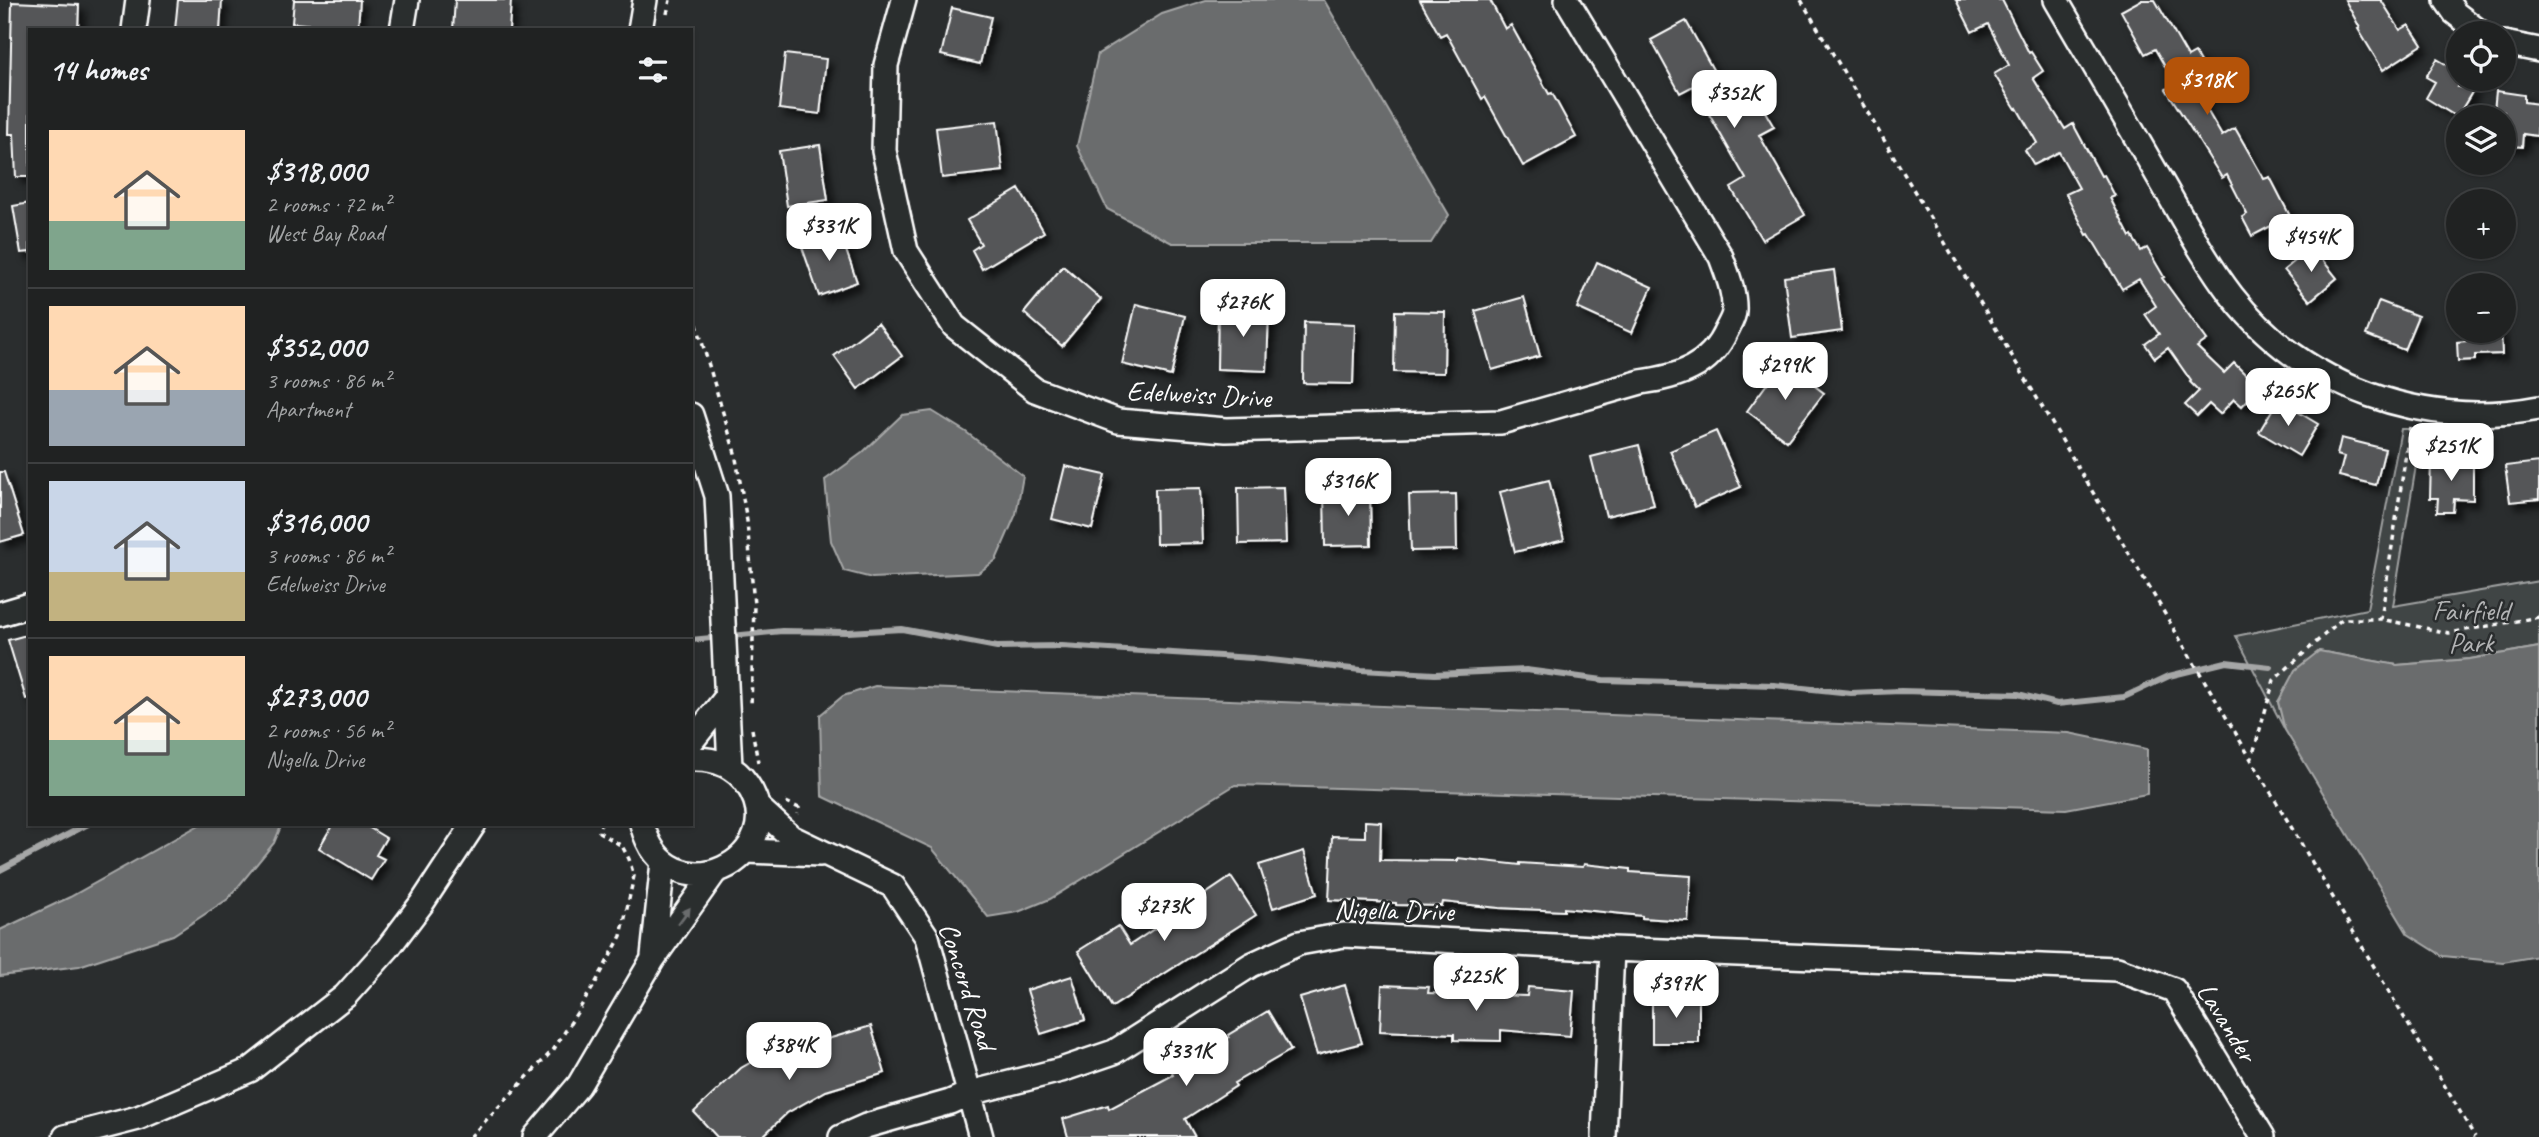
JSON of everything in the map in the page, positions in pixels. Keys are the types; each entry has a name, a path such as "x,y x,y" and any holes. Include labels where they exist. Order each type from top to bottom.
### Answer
{"street":[{"path":"134,28 138,0"},
{"path":"402,28 407,0"},
{"path":"640,28 645,0"},
{"name":"Edelweiss Drive","path":"904,0 886,65 884,151 906,251 954,326 1035,390 1118,421 1226,430 1501,422 1680,372 1702,364 1720,345 1734,313 1732,289 1721,257 1567,0"},
{"path":"2056,0 2217,275 2250,317 2270,336 2313,368 2361,393 2413,408 2467,415 2539,408"},
{"path":"2446,0 2455,13 2466,21"},
{"path":"2516,45 2539,50"},
{"path":"693,421 717,496 730,767 712,760 693,759"},
{"path":"0,614 28,606"},
{"path":"693,739 726,698"},
{"name":"Concord Road","path":"730,767 747,783 757,806 791,837 893,886 927,937 981,1137"},
{"path":"628,826 645,832 663,862 679,871 696,875 715,873 732,865 746,852 758,822 757,806"},
{"path":"65,1137 138,1118 250,1070 261,1062 345,996 380,958 422,903 473,826"},
{"name":"Concord Road","path":"746,852 831,854"},
{"path":"653,960 663,862"},
{"path":"535,1137 579,1085 653,960 715,873"},
{"name":"Nigella Drive","path":"841,1137 866,1126 970,1093 1061,1070 1114,1052 1251,965 1299,943 1344,935 1612,949 2117,969"},
{"path":"1604,1137 1612,949"},
{"name":"Lavander","path":"2117,969 2174,990 2263,1137"}],"path":[{"path":"1801,0 2475,1137"},
{"path":"2381,620 2413,408"},
{"path":"751,716 753,616"},
{"path":"2250,761 2274,680 2342,619 2381,620 2449,633 2539,617"},
{"path":"752,729 759,764"},
{"path":"781,799 799,808 791,837"},
{"path":"470,1137 554,1049 595,984 621,936 634,876 622,846 599,832 600,826"}],"green space":[{"name":"Fairfield Park","path":"2401,429 2422,429 2393,606 2539,581 2539,647 2470,659 2397,665 2319,651 2278,702 2285,730 2236,636 2367,609"}],"shaded area":[{"path":"1206,0 1324,0 1449,215 1431,243 1172,243 1107,209 1077,146 1098,54 1162,14"},
{"path":"932,411 966,432 1023,476 1016,514 996,560 978,573 872,578 844,571 831,541 825,480 862,453 902,415"},
{"path":"2539,647 2539,956 2503,962 2443,956 2408,934 2285,730 2278,702 2295,670 2319,651 2397,665 2470,659"},
{"path":"875,686 2069,733 2147,749 2147,794 2066,809 1235,785 1050,899 1018,912 988,917 932,848 822,796 820,715 843,696"},
{"path":"197,826 281,826 274,843 228,899 173,935 79,966 0,976 0,930 70,897"}],"building":[{"path":"178,0 222,0 220,28 175,28"},
{"path":"294,0 360,0 358,28 292,23"},
{"path":"455,0 511,0 509,28 453,28"},
{"path":"1420,0 1490,0 1505,29 1511,25 1576,137 1523,166 1446,33 1440,36"},
{"path":"1956,0 2002,0 2029,53 2031,52 2043,71 2033,78 2065,129 2073,124 2115,196 2110,198 2130,237 2132,236 2141,251 2147,248 2164,277 2162,278 2207,340 2197,347 2224,373 2234,363 2259,388 2242,406 2234,399 2220,414 2209,404 2197,416 2185,405 2199,391 2168,348 2155,358 2145,344 2159,334 2145,314 2156,306 2139,279 2122,289 2089,234 2087,235 2066,194 2079,188 2059,152 2034,165 2025,150 2037,143 1994,74 2009,65 1988,24 1972,32"},
{"path":"2141,0 2155,0 2188,57 2195,53 2216,89 2200,98 2222,136 2235,128 2264,179 2270,177 2290,216 2252,236 2242,217 2247,214 2227,175 2222,178 2166,89 2175,84 2155,49 2145,54 2121,11"},
{"path":"2345,0 2381,0 2400,30 2409,25 2422,45 2383,70 2358,29 2360,28"},
{"path":"12,2 79,5 78,28 28,28 28,177 16,177 14,134 9,134"},
{"path":"952,8 991,17 980,64 941,55"},
{"path":"1686,21 1722,86 1743,74 1774,127 1759,135 1805,215 1762,240 1731,188 1746,179 1693,86 1680,93 1651,40"},
{"path":"785,54 826,59 820,114 779,109"},
{"path":"2437,59 2446,64 2446,91 2473,91 2464,105 2446,105 2446,110 2426,98 2435,82 2426,77"},
{"path":"2496,91 2524,95 2524,102 2539,104 2537,136 2523,134 2522,147 2516,146 2516,105 2495,105"},
{"path":"997,121 1003,171 942,178 936,128"},
{"path":"820,145 828,200 787,206 779,151"},
{"path":"1019,189 1044,232 982,269 972,250 981,244 967,220"},
{"path":"28,203 28,252 21,253 13,206"},
{"path":"839,230 857,282 819,296 801,244"},
{"path":"2312,247 2337,278 2310,301 2284,270"},
{"path":"1597,262 1652,287 1632,333 1577,308"},
{"path":"1063,266 1101,299 1062,346 1024,313"},
{"path":"1834,270 1842,331 1792,338 1784,277"},
{"path":"1524,297 1540,356 1492,370 1475,311"},
{"path":"2379,301 2418,316 2404,350 2366,335"},
{"path":"1136,304 1185,316 1171,376 1122,364"},
{"path":"1218,308 1269,310 1267,371 1217,369"},
{"path":"1395,311 1445,312 1444,373 1394,372"},
{"path":"1304,322 1355,324 1353,384 1303,383"},
{"path":"878,323 902,356 858,389 834,356"},
{"path":"2457,343 2502,343 2502,354 2475,355 2475,360 2458,361"},
{"path":"1783,362 1824,393 1787,441 1747,411"},
{"path":"2278,400 2318,424 2299,456 2259,432"},
{"path":"1716,431 1741,487 1695,507 1670,451"},
{"path":"2341,438 2385,449 2376,485 2339,476 2344,457 2337,455"},
{"path":"1639,445 1654,505 1606,516 1591,457"},
{"path":"2431,460 2473,461 2473,500 2454,499 2453,512 2437,512 2438,498 2430,498"},
{"path":"2539,462 2539,499 2510,502 2505,466"},
{"path":"1065,466 1105,475 1092,529 1052,519"},
{"path":"0,472 4,472 24,535 0,542"},
{"path":"1549,480 1564,540 1515,552 1500,492"},
{"path":"1284,487 1286,543 1239,544 1238,488"},
{"path":"1201,488 1203,543 1156,544 1155,489"},
{"path":"1370,489 1371,545 1325,546 1324,490"},
{"path":"1456,494 1457,550 1411,551 1409,495"},
{"path":"28,635 28,698 26,699 8,640"},
{"path":"1365,821 1381,822 1380,860 1458,861 1458,858 1520,865 1583,867 1584,864 1630,869 1630,872 1691,876 1688,921 1564,908 1564,911 1443,902 1442,906 1329,900 1332,836 1365,837"},
{"path":"332,826 366,826 386,838 376,855 384,859 371,880 319,848"},
{"path":"1304,851 1317,894 1273,908 1259,865"},
{"path":"1231,877 1256,915 1112,1007 1078,951 1118,926 1130,945"},
{"path":"1072,976 1085,1020 1041,1034 1027,990"},
{"path":"1345,985 1362,1043 1317,1055 1300,998"},
{"path":"1382,985 1429,987 1428,993 1527,996 1528,987 1574,991 1570,1036 1501,1030 1501,1041 1454,1040 1454,1034 1380,1031"},
{"path":"1699,997 1699,1043 1652,1043 1652,998"},
{"path":"1268,1011 1291,1050 1234,1083 1236,1086 1185,1119 1195,1137 1068,1137 1063,1119 1108,1105 1109,1109 1173,1075 1172,1073 1229,1037 1228,1035"},
{"path":"871,1026 885,1073 826,1091 787,1113 762,1137 717,1137 694,1112 741,1068 795,1037 801,1047"}],"waterway":[{"path":"693,640 782,631 902,629 997,647 1062,646 1252,658 1361,670 1435,674 1526,670 1603,680 1774,685 1851,693 1901,691 2018,694 2057,704 2124,697 2169,676 2226,662 2270,667"},
{"path":"0,870 84,826"}]}
